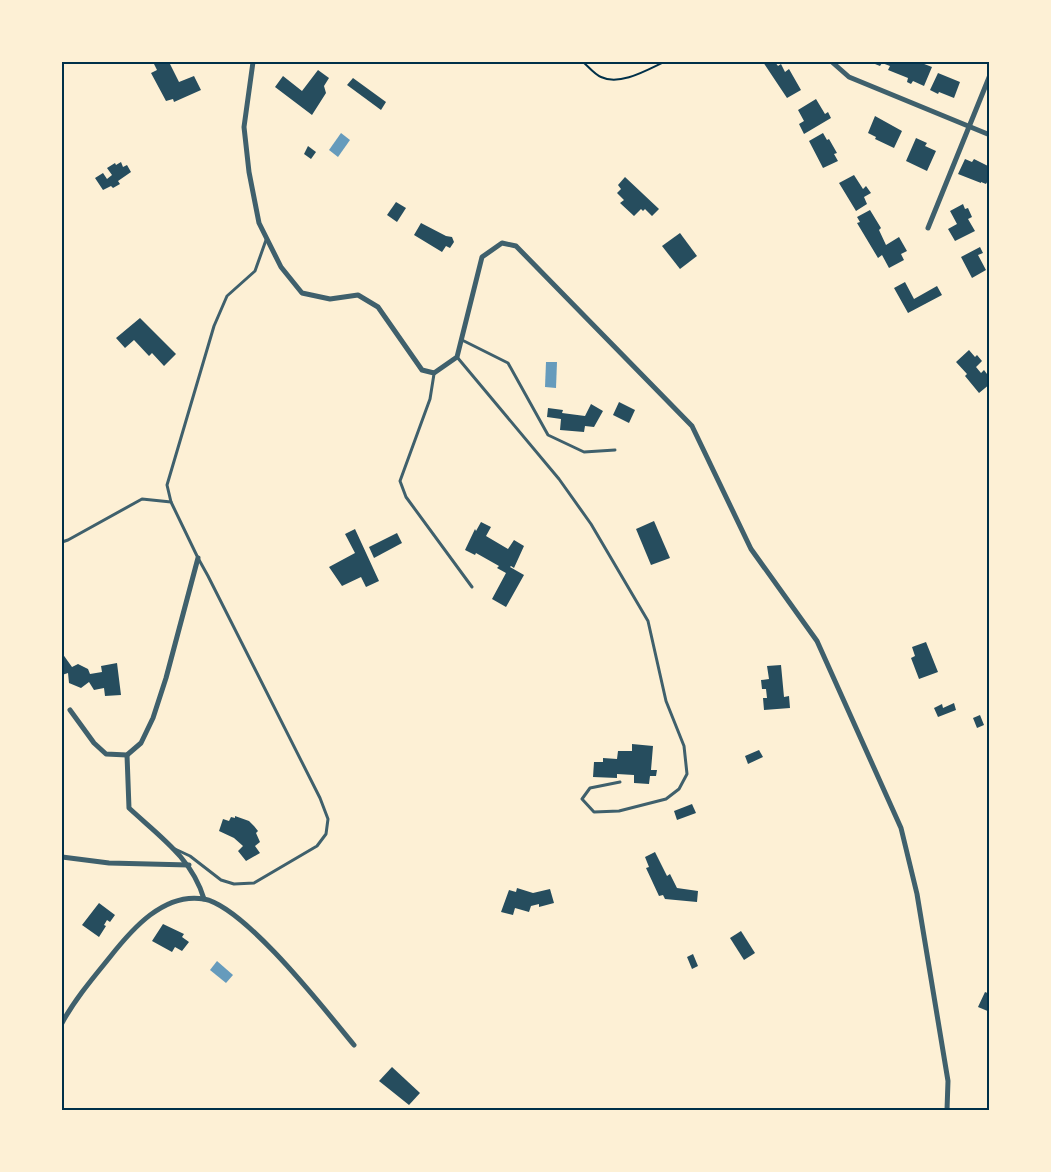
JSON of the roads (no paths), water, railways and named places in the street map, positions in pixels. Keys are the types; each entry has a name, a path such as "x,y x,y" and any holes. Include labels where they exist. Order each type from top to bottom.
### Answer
{"street":[{"path":"253,62 244,127 249,172 259,223 281,267 302,293 330,298 358,295 378,307 422,370 434,373 458,357 483,257 502,243 516,246 692,426 751,549 817,641 901,828 921,918 948,1081 948,1110"},
{"path":"832,62 849,77 990,135"},
{"path":"928,228 990,75"},
{"path":"70,710 106,754 127,755 141,743 153,718 166,678 198,558"},
{"path":"127,755 129,808 189,865 204,900"},
{"path":"62,857 109,863 189,865"},
{"path":"62,1023 70,1008 120,945 154,911 184,900 204,900 224,908 242,920 320,1004 354,1045"}],"lane":[{"path":"171,847 190,856 221,880 234,884 254,883 317,846 326,834 328,819 315,787 198,558 171,502 167,485 214,326 227,296 255,271 267,238"},
{"path":"462,340 508,363 548,435 584,452 615,450"},
{"path":"458,357 559,479 591,524 648,621 666,701 684,746 687,774 679,789 666,799 628,808 594,812 582,799 590,788 620,782"},
{"path":"434,373 430,399 400,481 406,496 472,587"},
{"path":"62,542 141,499 171,502"}],"water":[{"path":"341,133 350,140 338,157 329,150"},
{"path":"546,362 557,362 556,388 545,387"},
{"path":"217,961 233,975 226,983 210,970"}]}
